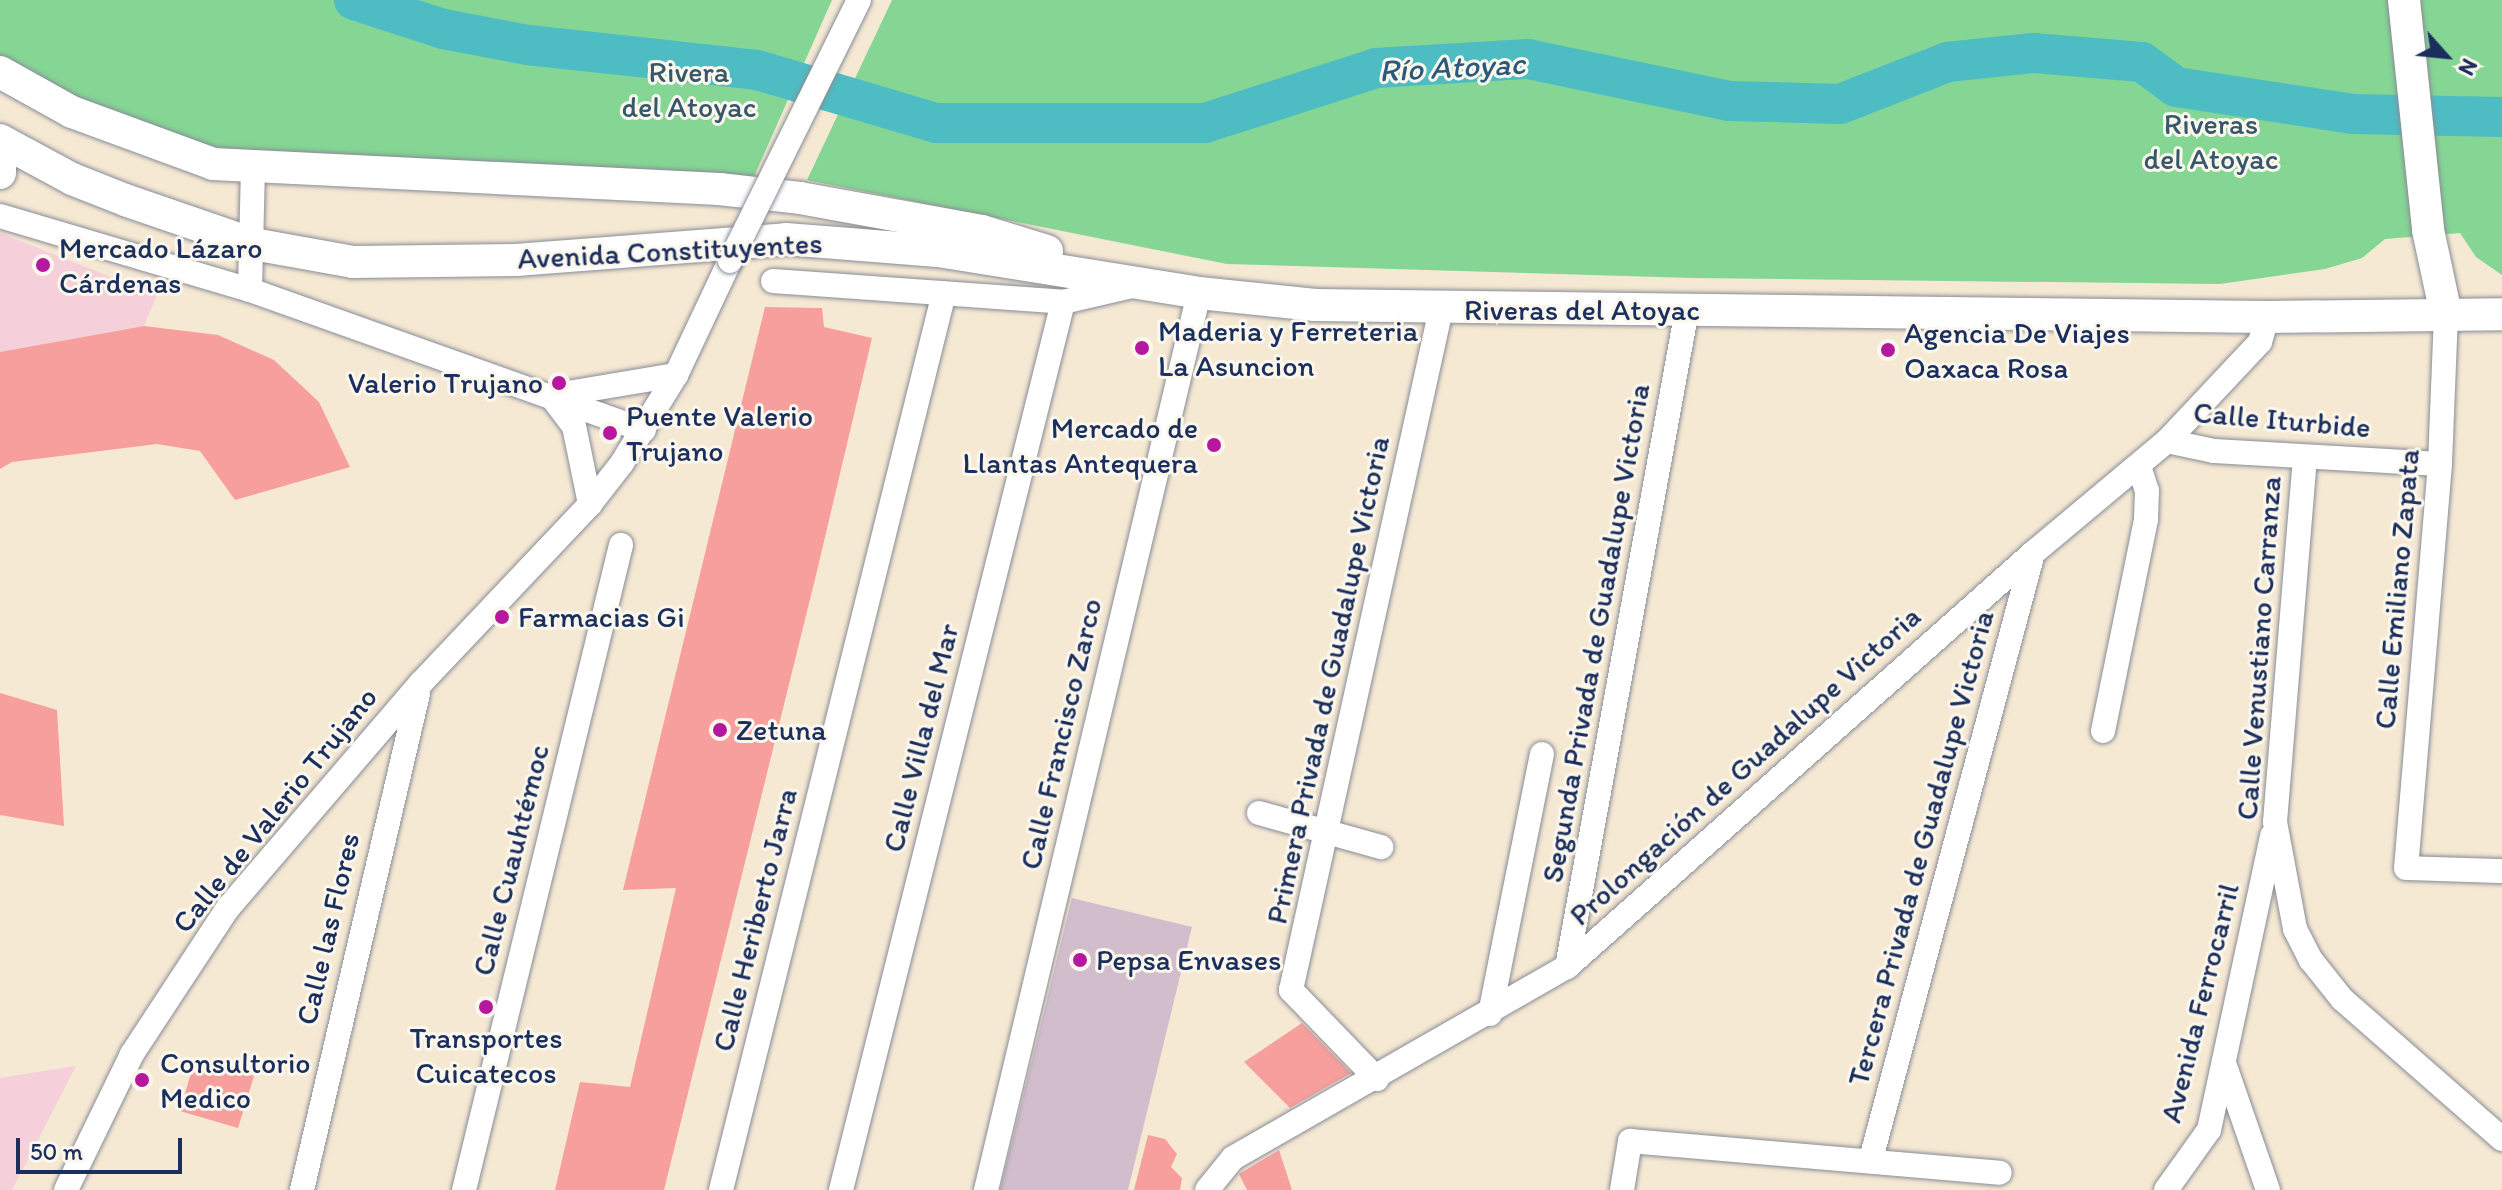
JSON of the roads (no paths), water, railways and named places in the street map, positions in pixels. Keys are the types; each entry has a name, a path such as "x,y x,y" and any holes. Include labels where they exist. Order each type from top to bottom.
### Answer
{"main road":[{"path":"2404,0 2428,230 2446,314"},
{"name":"Avenida Constituyentes","path":"0,72 133,138 178,155 253,169 719,189 800,198 982,231 1058,254 1097,273"},
{"name":"Avenida Constituyentes","path":"0,140 72,179 253,244 300,255 408,265 786,239 842,241 1097,273"},
{"path":"0,157 0,173"},
{"name":"Riveras del Atoyac","path":"1097,273 1199,293 1441,309 2267,317 2502,314"}],"street":[{"name":"Calle de Valerio Trujano","path":"66,1190 132,1054 228,908 421,683 590,504 644,430 676,375 859,0"},
{"path":"250,290 253,169"},
{"path":"0,216 250,290 644,430"},
{"path":"773,281 1063,302 1141,283"},
{"name":"Calle Heriberto Jarra","path":"721,1190 944,293"},
{"name":"Calle Francisco Zarco","path":"986,1190 1199,293"},
{"name":"Calle Villa del Mar","path":"841,1190 1063,302"},
{"name":"Primera Privada de Guadalupe Victoria","path":"1377,1079 1291,990 1329,832 1441,309"},
{"name":"Segunda Privada de Guadalupe Victoria","path":"1567,967 1687,310"},
{"name":"Calle Emiliano Zapata","path":"2446,314 2440,464 2406,868 2502,871"},
{"name":"Prolongación de Guadalupe Victoria","path":"1207,1190 1233,1158 1377,1079 1567,967 2033,553 2167,441 2260,342 2267,317"},
{"path":"551,396 676,375"},
{"path":"551,396 574,426 590,504"},
{"name":"Calle Iturbide","path":"2167,441 2214,451 2440,464"},
{"name":"Calle Venustiano Carranza","path":"2305,457 2275,822 2295,929 2311,960 2342,999 2502,1139"},
{"path":"2103,731 2146,519 2147,491 2139,466"},
{"name":"Calle Cuauhtémoc","path":"464,1190 621,545"},
{"name":"Tercera Privada de Guadalupe Victoria","path":"1871,1159 2033,553"},
{"name":"Calle las Flores","path":"302,1190 421,683"},
{"path":"1490,1014 1542,754"},
{"path":"1259,813 1381,847"},
{"name":"Avenida Ferrocarril","path":"2166,1190 2209,1130 2275,822"},
{"path":"2225,1066 2268,1190"},
{"path":"1622,1190 1630,1141 1871,1159 2000,1173"}],"waterway":[{"name":"Río Atoyac","path":"354,0 443,29 528,45 757,70 936,123 1205,123 1376,68 1528,59 1729,101 1840,104 1948,62 2034,53 2142,62 2176,87 2353,114 2502,117"}],"place":[{"name":"Mercado Lázaro Cárdenas","path":"43,265"},
{"name":"Maderia y Ferreteria La Asuncion","path":"1142,348"},
{"name":"Agencia De Viajes Oaxaca Rosa","path":"1888,350"},
{"name":"Valerio Trujano","path":"559,383"},
{"name":"Puente Valerio Trujano","path":"610,433"},
{"name":"Mercado de Llantas Antequera","path":"1214,445"},
{"name":"Farmacias Gi","path":"502,617"},
{"name":"Zetuna","path":"720,730"},
{"name":"Pepsa Envases","path":"1080,960"},
{"name":"Transportes Cuicatecos","path":"486,1007"},
{"name":"Consultorio Medico","path":"142,1080"}],"park label":[{"name":"Rivera del Atoyac","path":"689,89"}]}
